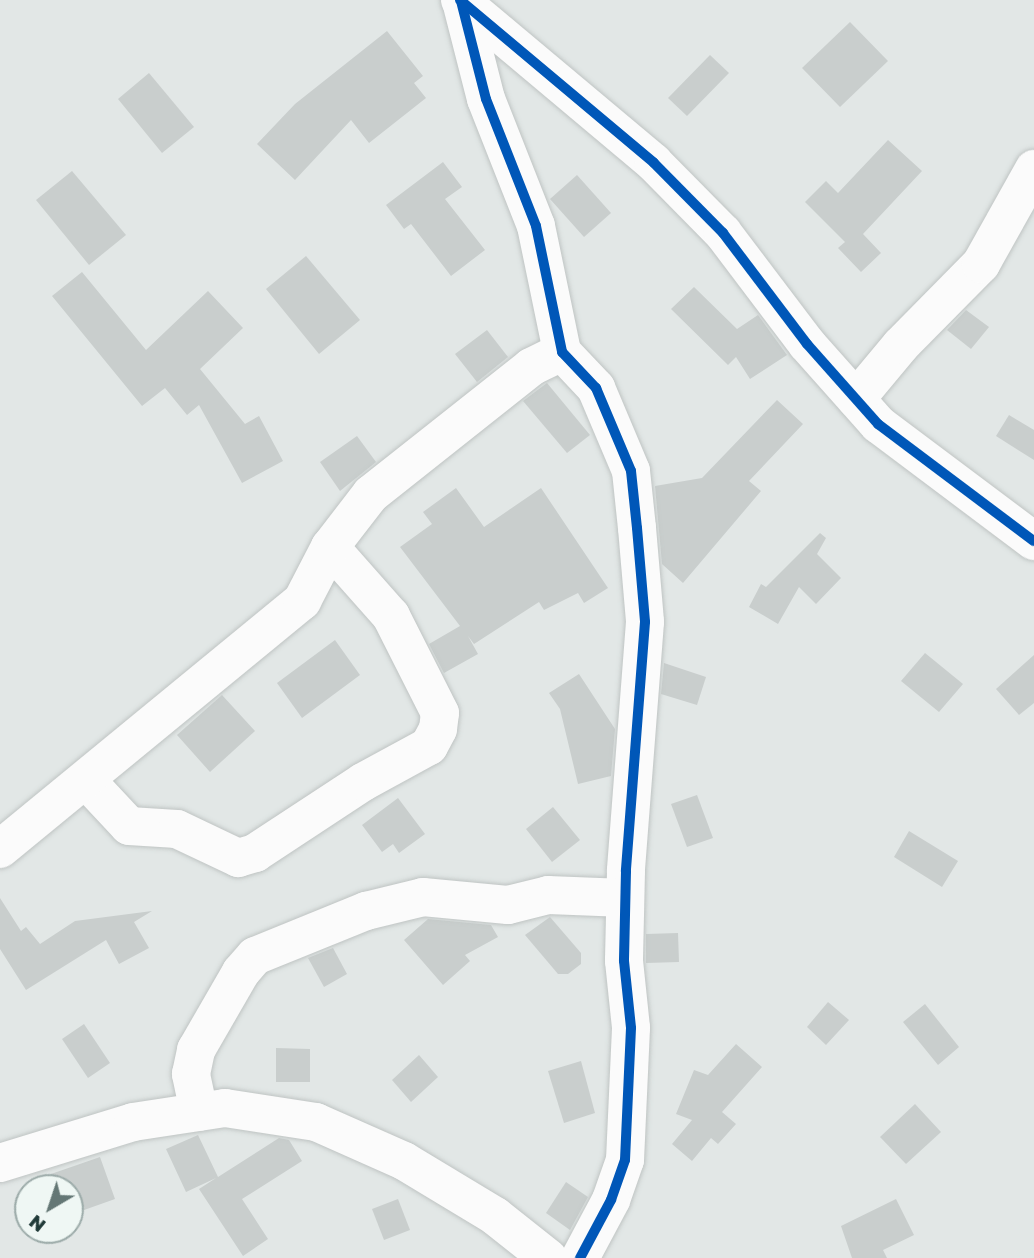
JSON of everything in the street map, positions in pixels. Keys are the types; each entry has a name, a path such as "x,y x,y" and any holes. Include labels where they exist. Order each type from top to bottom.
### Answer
{"street":[{"path":"460,0 486,99 537,226 562,352 596,388 631,471 638,528 645,622 625,898 624,961 631,1028 625,1160 611,1200 580,1258"},
{"path":"460,0 654,163 723,233 807,344 878,424 941,475 1034,541"},
{"path":"856,399 901,345 981,264 1034,169"},
{"path":"0,849 302,601 330,547 371,494 531,367 562,352"},
{"path":"86,780 129,826 177,829 238,858 254,853 363,782 429,746 440,713 391,615 330,547"},
{"path":"199,1112 191,1074 196,1050 240,972 255,956 366,911 424,897 508,905 548,895 625,898"},
{"path":"0,1163 133,1122 225,1108 316,1122 404,1160 495,1216 548,1258"}],"building":[{"path":"850,22 888,61 840,107 802,68"},
{"path":"387,31 423,76 414,83 426,98 369,143 351,120 295,180 257,144 295,104"},
{"path":"710,55 729,73 687,116 668,98"},
{"path":"149,73 194,127 162,153 118,99"},
{"path":"888,140 922,171 863,234 881,253 861,272 838,248 845,242 805,202 826,181 838,193"},
{"path":"443,162 462,187 445,199 485,250 451,276 411,224 404,229 386,205"},
{"path":"72,171 126,235 89,265 36,200"},
{"path":"577,175 611,213 584,237 550,199"},
{"path":"306,256 360,320 319,354 266,289"},
{"path":"82,272 146,350 208,291 243,328 200,369 245,424 259,416 283,461 242,483 199,405 187,415 165,388 142,406 52,296"},
{"path":"694,287 737,329 758,315 787,355 750,379 736,357 728,365 671,309"},
{"path":"966,310 989,327 971,349 947,330"},
{"path":"487,330 508,357 477,382 455,354"},
{"path":"547,383 590,435 567,453 523,401"},
{"path":"777,400 803,424 749,481 761,491 683,583 662,564 655,486 702,478"},
{"path":"1009,415 1034,430 1034,460 996,436"},
{"path":"357,436 376,462 340,491 320,462"},
{"path":"456,488 484,527 541,488 608,588 584,603 578,593 544,610 539,602 474,644 468,636 478,654 444,673 429,644 460,626 400,547 432,524 423,512"},
{"path":"820,533 826,538 817,554 841,578 816,604 799,587 778,624 749,607 761,584 766,587"},
{"path":"335,640 360,675 302,718 277,683"},
{"path":"925,653 963,684 939,712 901,681"},
{"path":"1034,655 1034,703 1019,715 996,689"},
{"path":"664,663 706,677 697,705 661,694"},
{"path":"579,674 615,729 611,776 578,784 560,709 549,693"},
{"path":"222,695 255,731 210,772 177,735"},
{"path":"697,795 713,838 687,847 671,804"},
{"path":"398,798 425,834 399,853 393,844 382,852 362,825"},
{"path":"553,807 580,840 552,862 526,829"},
{"path":"909,831 958,861 942,887 894,857"},
{"path":"0,898 21,931 26,927 40,944 75,921 152,911 134,922 149,948 119,964 106,940 26,990 0,949"},
{"path":"550,917 581,953 581,964 568,974 558,974 525,935"},
{"path":"428,919 491,925 498,937 465,955 470,961 443,985 404,940"},
{"path":"678,933 679,962 646,963 646,934"},
{"path":"333,948 347,974 324,987 308,958"},
{"path":"828,1002 849,1020 826,1045 807,1027"},
{"path":"925,1004 959,1047 938,1065 903,1022"},
{"path":"84,1024 110,1063 88,1078 62,1039"},
{"path":"736,1044 762,1067 722,1112 736,1124 718,1144 711,1138 692,1161 672,1144 692,1120 676,1114 694,1070 708,1075"},
{"path":"276,1048 310,1049 310,1082 276,1082"},
{"path":"419,1055 438,1077 411,1102 392,1080"},
{"path":"581,1061 595,1113 564,1123 548,1071"},
{"path":"915,1104 941,1132 906,1164 880,1137"},
{"path":"198,1135 218,1177 279,1138 289,1140 302,1161 242,1199 268,1239 243,1256 199,1189 216,1178 186,1192 166,1149"},
{"path":"100,1157 115,1199 84,1210 84,1174 51,1174"},
{"path":"566,1182 588,1197 570,1230 546,1213"},
{"path":"398,1199 410,1230 384,1240 372,1209"},
{"path":"896,1199 914,1235 883,1250 887,1258 852,1258 841,1226"}],"cycle path":[{"path":"460,0 654,163 723,233 807,344 878,424 1034,541"},
{"path":"461,1 486,99 536,226 562,352 596,388 631,471 637,528 645,622 626,871 624,961 631,1028 625,1160 611,1200 580,1258"}]}
